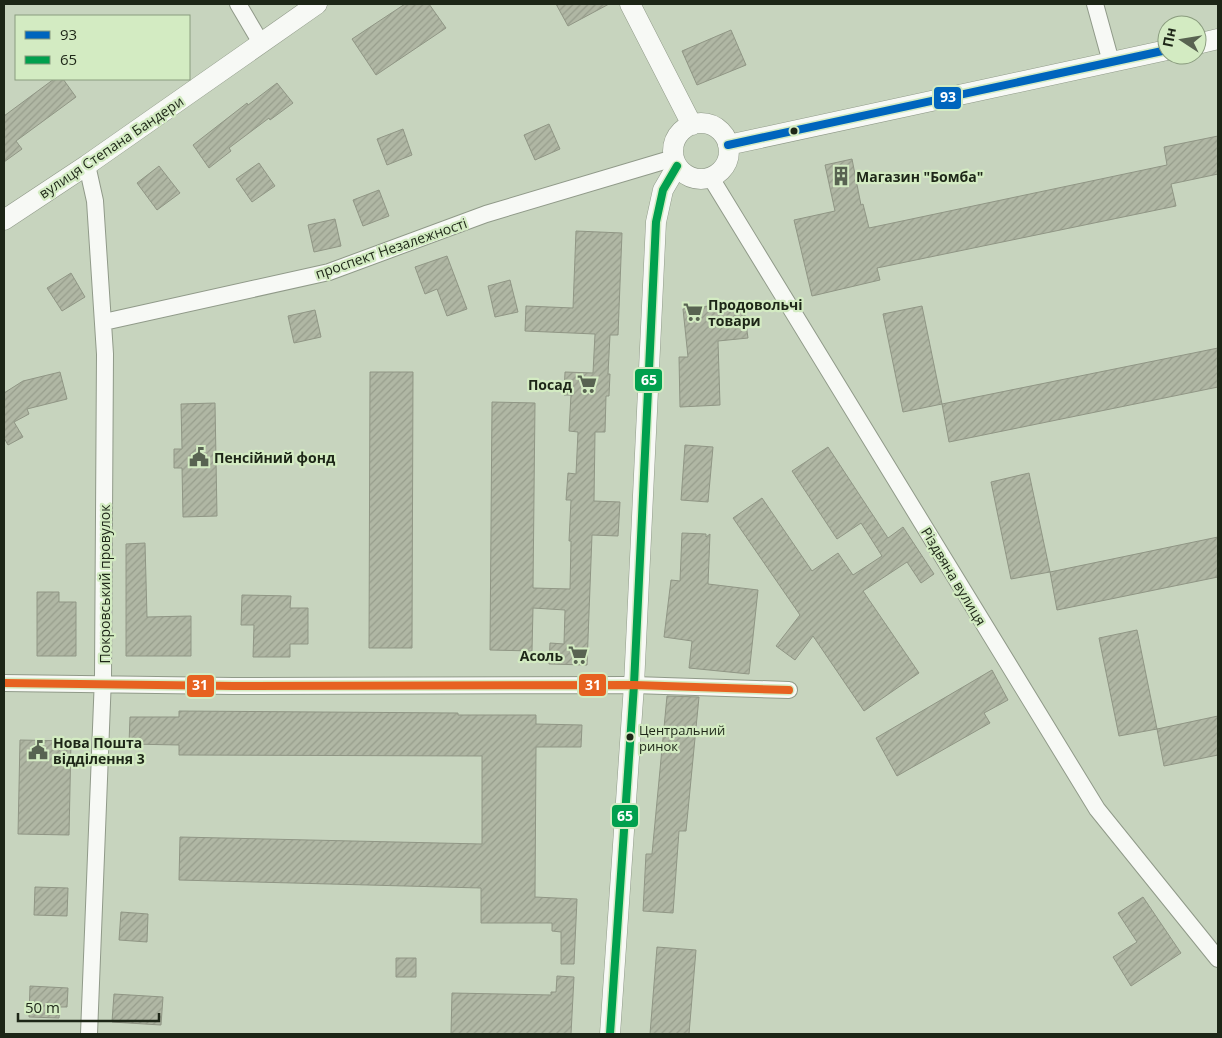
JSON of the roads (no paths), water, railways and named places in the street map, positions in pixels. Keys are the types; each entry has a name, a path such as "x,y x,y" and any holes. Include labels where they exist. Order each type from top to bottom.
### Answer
{"street":[{"path":"238,4 262,43"},
{"name":"вулиця Степана Бандери","path":"4,220 87,165 317,4"},
{"path":"630,4 692,125"},
{"path":"1095,4 1111,62"},
{"path":"728,145 1157,52"},
{"path":"701,123 718,129 725,136 728,145 728,161 718,174 704,180 689,177 676,162 673,150 679,134 692,125 701,123"},
{"path":"610,1034 634,685 656,222 663,190 676,162"},
{"name":"проспект Незалежності","path":"104,322 329,272 486,214 676,162"},
{"name":"Покровський провулок","path":"87,165 95,201 104,322 105,586 89,1034"},
{"name":"Різдвяна вулиця","path":"711,178 1097,808 1218,959"},
{"path":"4,683 234,686 634,685 789,690"}],"place":[{"name":"Магазин \"Бомба\"","path":"841,176"},
{"name":"Продовольчі товари","path":"693,312"},
{"name":"Посад","path":"587,384"},
{"name":"Пенсійний фонд","path":"199,457"},
{"name":"Асоль","path":"578,655"},
{"name":"Центральний ринок","path":"630,737"},
{"name":"Нова Пошта відділення 3","path":"38,750"}]}
